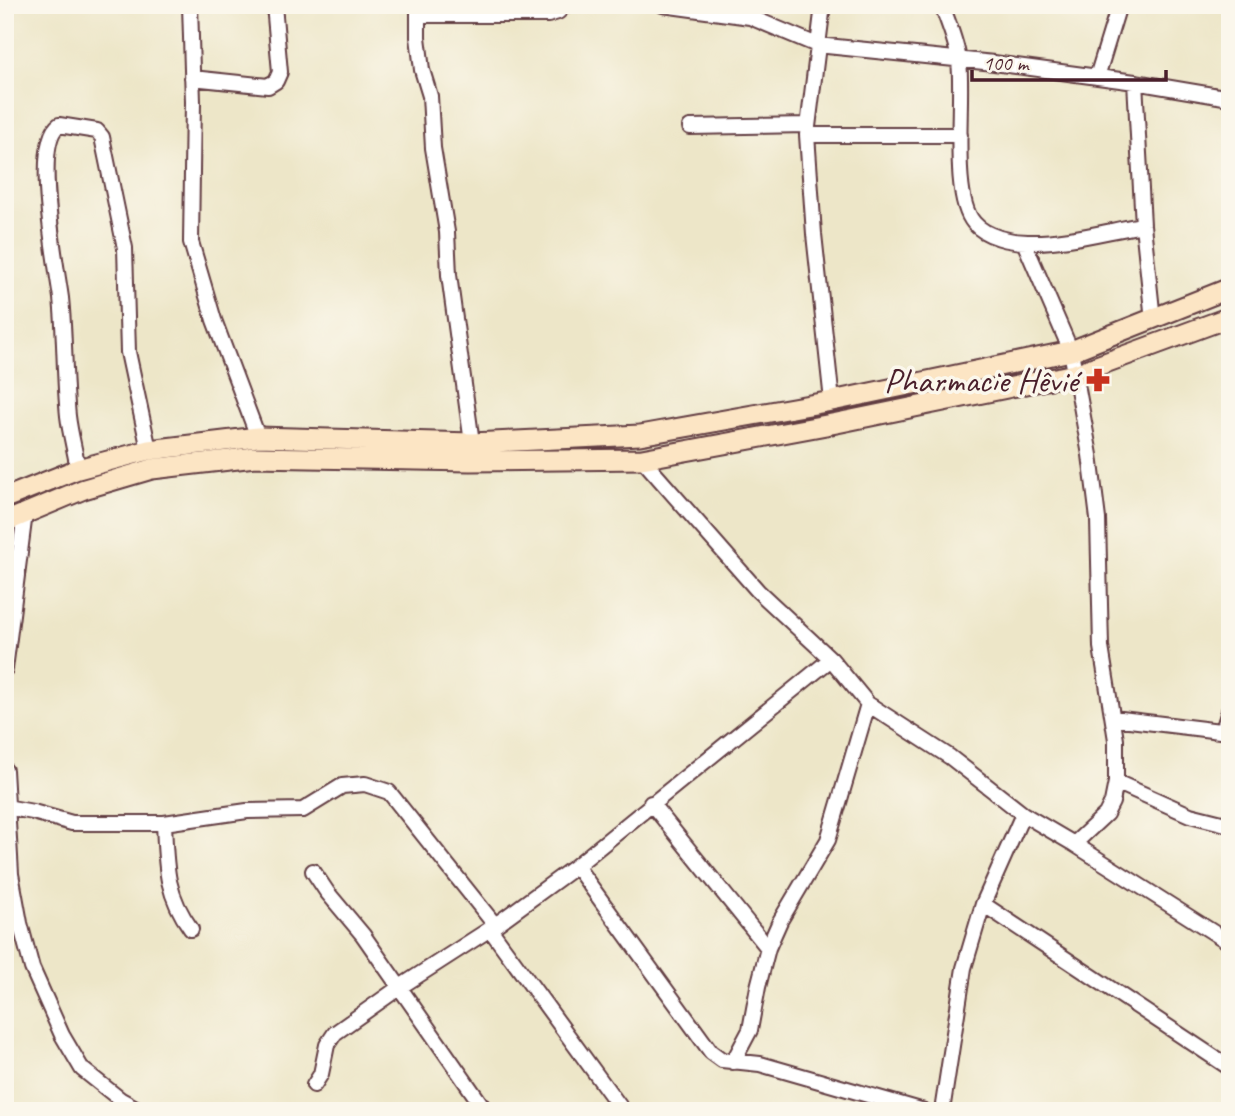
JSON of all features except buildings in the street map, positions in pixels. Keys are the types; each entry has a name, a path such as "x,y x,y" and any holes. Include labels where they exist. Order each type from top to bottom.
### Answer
{"street":[{"path":"190,5 191,242 214,320 258,437"},
{"path":"192,78 268,86 276,81 280,72 274,5"},
{"path":"472,443 449,275 447,232 433,148 430,96 420,59 418,10 548,15 558,12 565,5"},
{"path":"663,5 750,17 817,45 1097,77 1230,98"},
{"path":"823,5 806,130 832,401"},
{"path":"942,5 959,60 961,186 965,209 974,223 987,234 1024,242 1049,242 1143,225"},
{"path":"1097,77 1119,5"},
{"path":"1135,82 1143,225 1153,320"},
{"path":"78,469 68,416 61,299 46,178 51,134 59,125 97,131 102,137 125,248 128,352 149,450"},
{"path":"690,127 960,135"},
{"path":"1024,242 1071,351 1090,455 1098,519 1101,647 1113,718 1116,782 1112,802 1106,814 1074,844"},
{"path":"5,498 78,469 149,450 258,437 472,443 640,435 832,401 1071,351 1230,288"},
{"path":"5,522 83,489 152,469 255,457 470,461 642,460 837,423 1075,373 1230,317"},
{"path":"642,460 758,591 831,659 868,704 950,757 1023,814 1230,943"},
{"path":"5,669 25,513"},
{"path":"314,1084 321,1074 327,1045 335,1033 493,927 576,866 831,659"},
{"path":"733,1062 750,1030 768,948 780,921 828,840 868,704"},
{"path":"1113,718 1220,731 1230,708"},
{"path":"5,770 7,846 23,935 32,968 62,1035 82,1069 121,1100 141,1111"},
{"path":"1116,782 1190,815 1230,825"},
{"path":"6,807 72,823 164,823 247,811 294,812 303,810 342,786 365,784 389,792 493,927 623,1111"},
{"path":"652,803 768,948"},
{"path":"942,1111 964,968 983,904 1023,814"},
{"path":"164,823 166,872 177,909 191,929"},
{"path":"576,866 711,1052 722,1059 760,1064 924,1111"},
{"path":"313,871 400,987 483,1107"},
{"path":"983,904 1230,1068"}],"place":[{"name":"Pharmacie Hêvié","path":"1098,380"}]}
